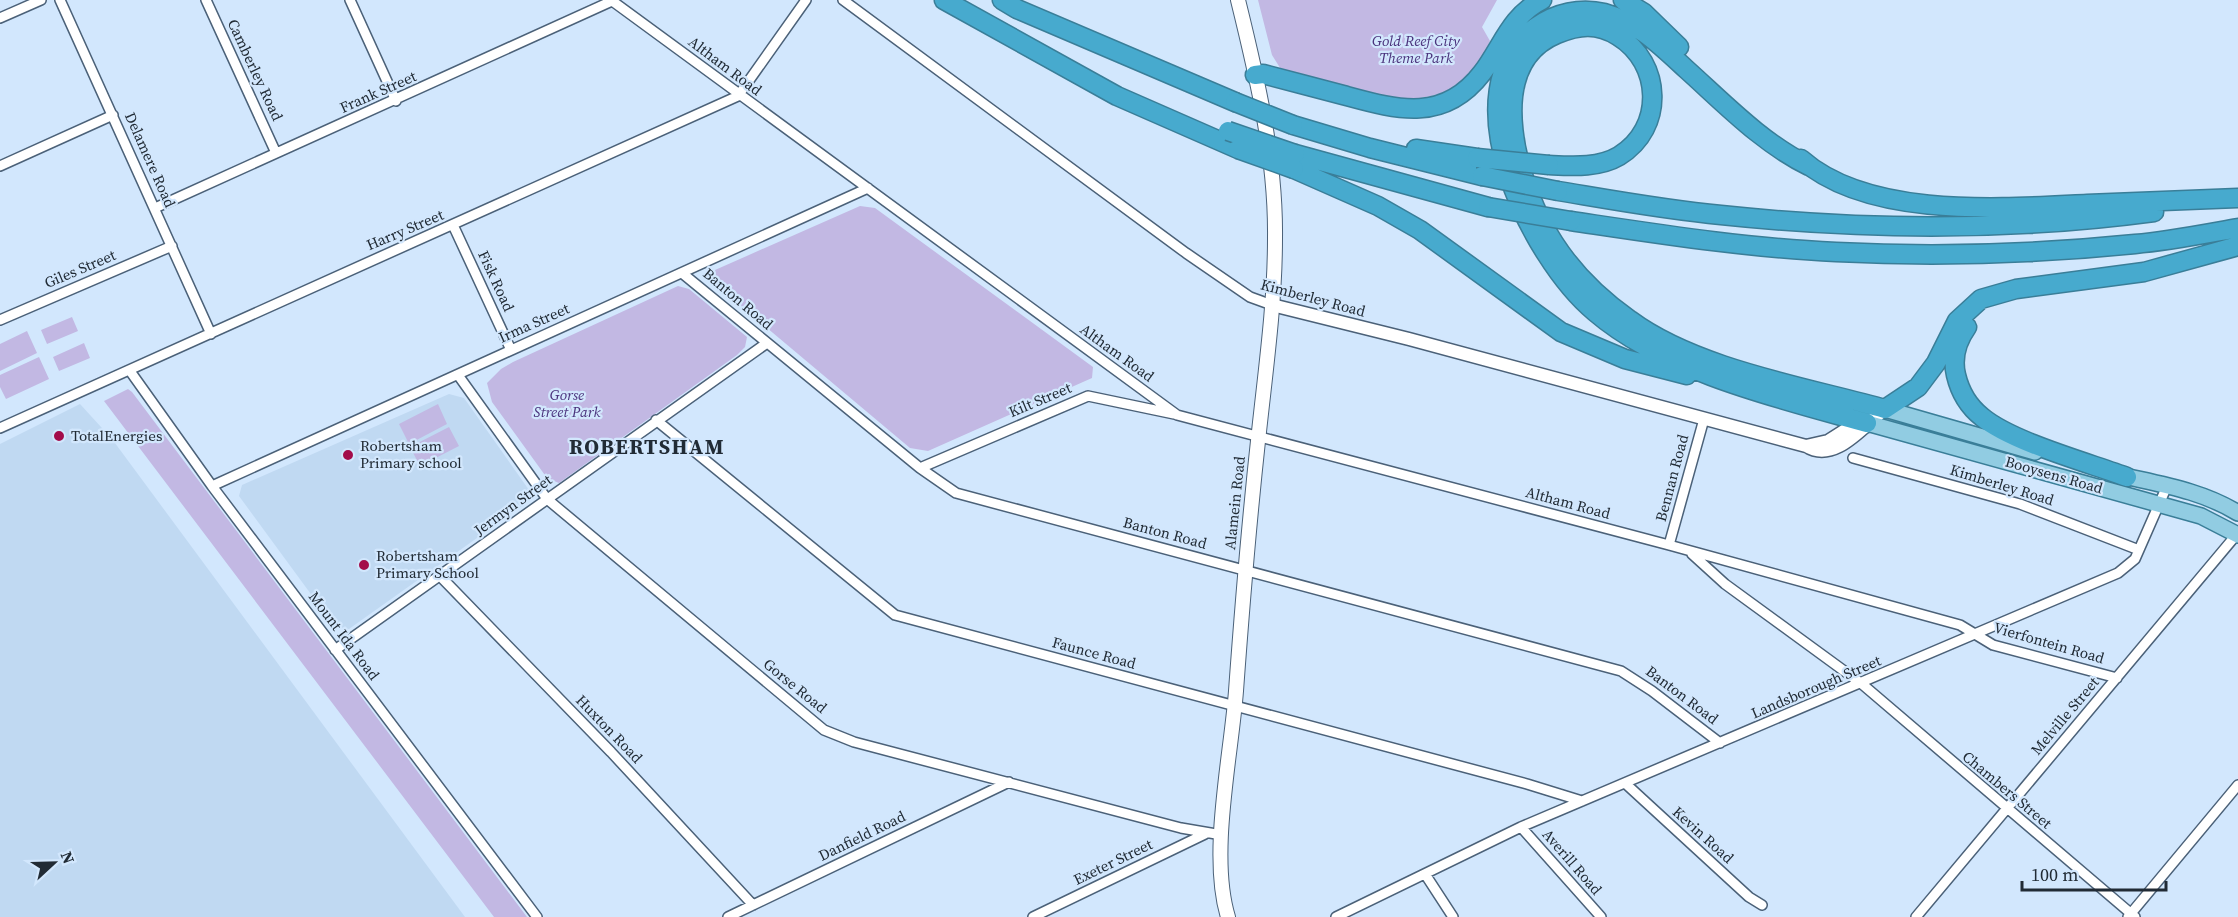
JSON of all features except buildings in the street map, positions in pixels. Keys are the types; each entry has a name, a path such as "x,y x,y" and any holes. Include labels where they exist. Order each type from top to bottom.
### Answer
{"highway":[{"path":"944,0 1117,96 1238,149 1488,207 1570,222 1715,242 1834,252 1909,254 2017,253 2137,244 2238,228"},
{"path":"1002,0 1017,9 1293,125 1370,148 1482,176 1558,191 1719,215 1907,224 2011,224 2090,218 2238,199"},
{"path":"1259,80 1398,110 1433,107 1468,88 1482,73 1513,22 1542,0"},
{"path":"1623,0 1644,13 1809,166"},
{"path":"1790,402 1654,352 1623,334 1595,313 1560,277 1530,230 1514,195 1500,141 1500,86 1505,68 1522,39 1542,22 1579,11 1602,12 1637,27 1761,136 1785,154 1846,184 1877,195 1948,206 1997,208 2238,199"},
{"path":"1370,148 1408,148 1477,158 1548,165 1576,167 1605,162 1634,145 1647,124 1653,104 1653,86 1648,68 1635,50 1618,36 1599,27 1582,25 1557,34 1536,46 1524,60 1513,93 1513,119 1518,158 1530,196 1554,243 1584,281 1603,299 1631,321 1663,339 1726,365 1885,409 1912,392 1922,381 1936,363 1949,333 1974,305 1999,293 2144,272 2238,246"},
{"path":"1072,70 1228,131 1378,206 1420,230 1534,315 1590,347 1625,359 1864,422"},
{"path":"2028,289 1995,302 1977,314 1965,329 1954,357 1955,371 1964,397 1984,419 2002,429 2127,477"}],"main road":[{"path":"1238,0 1259,80"},
{"path":"1245,0 1259,80"},
{"name":"Alamein Road","path":"1228,917 1221,890 1222,835 1245,570 1272,305 1275,236 1270,163 1259,80"},
{"name":"Booysens Road","path":"1885,409 2127,477 2167,486 2214,500 2238,513"},
{"name":"Booysens Road","path":"1864,422 2160,504 2210,519 2238,534"}],"street":[{"path":"0,18 41,0"},
{"name":"Delamere Road","path":"60,0 114,115 211,334"},
{"name":"Camberley Road","path":"206,0 276,153"},
{"path":"350,0 396,101"},
{"name":"Harry Street","path":"0,428 738,96 806,0"},
{"name":"Harry Street","path":"792,22 814,0"},
{"name":"Kimberley Road","path":"836,0 854,9"},
{"name":"Kimberley Road","path":"843,0 1186,253 1250,297 1272,305 1408,339 1806,446 1828,441 1885,409"},
{"name":"Frank Street","path":"155,208 396,101 611,1"},
{"name":"Altham Road","path":"611,1 1177,415 1670,545 1691,553 1960,625 1975,633"},
{"path":"0,166 114,115"},
{"name":"Irma Street","path":"212,486 868,188"},
{"name":"Fisk Road","path":"453,225 510,350"},
{"name":"Giles Street","path":"0,320 172,246"},
{"name":"Banton Road","path":"682,273 944,487 970,497 1621,671 1652,691 1720,743"},
{"name":"Jermyn Street","path":"335,650 767,343"},
{"name":"Mount Ida Road","path":"130,371 212,486 537,917"},
{"name":"Gorse Road","path":"458,375 547,499 824,730 854,742 1205,834 1222,835"},
{"name":"Kilt Street","path":"920,468 1088,396 1177,415"},
{"name":"Bennan Road","path":"1670,545 1704,419"},
{"name":"Faunce Road","path":"656,420 888,612 1564,794 1582,801"},
{"name":"Kimberley Road","path":"1853,458 2020,504 2139,550"},
{"name":"Landsborough Street","path":"1336,917 1521,827 1862,684 1975,633 2118,573 2131,564 2139,550 2167,486"},
{"name":"Melville Street","path":"1916,917 2238,534"},
{"name":"Altham Road","path":"1691,553 1725,584 1797,634 1862,684"},
{"name":"Huxton Road","path":"440,576 611,752 753,905"},
{"name":"Vierfontein Road","path":"1975,633 1993,645 2118,678"},
{"name":"Chambers Street","path":"1862,684 2131,916"},
{"name":"Danfield Road","path":"728,917 1009,782"},
{"name":"Kevin Road","path":"1626,784 1749,897 1762,905"},
{"path":"2131,916 2238,785"},
{"name":"Averill Road","path":"1521,827 1601,917"},
{"name":"Exeter Street","path":"1033,917 1205,834"},
{"path":"1425,874 1453,917"}],"shaded area":[{"name":"Robertsham Primary School","path":"449,394 464,398 529,490 526,503 349,629 335,627 239,496 242,485"},
{"path":"80,404 112,439 465,917 0,917 0,444"}],"green space":[{"name":"Gold Reef City Theme Park","path":"1258,0 1497,0 1482,27 1490,41 1473,70 1451,88 1427,97 1399,98 1370,94 1282,71 1272,55"},
{"path":"860,206 875,208 1093,367 1092,378 928,451 910,448 717,286 715,270"},
{"name":"Gorse Street Park","path":"678,286 689,289 747,337 745,347 559,483 547,478 492,402 487,383 501,369 513,362"},
{"path":"72,317 78,331 47,344 41,330"},
{"path":"27,331 37,353 0,371 0,344"},
{"path":"84,343 90,358 59,371 53,357"},
{"path":"39,357 49,379 6,399 0,387 0,375"},
{"path":"128,389 527,917 494,917 104,401"},
{"path":"438,404 447,424 409,444 399,424"},
{"path":"449,427 459,446 420,466 410,447"}],"place":[{"name":"TotalEnergies","path":"59,436"},
{"name":"Robertsham Primary school","path":"348,455"},
{"name":"Robertsham Primary School","path":"364,565"}],"district":[{"name":"ROBERTSHAM","path":"647,447"}]}
